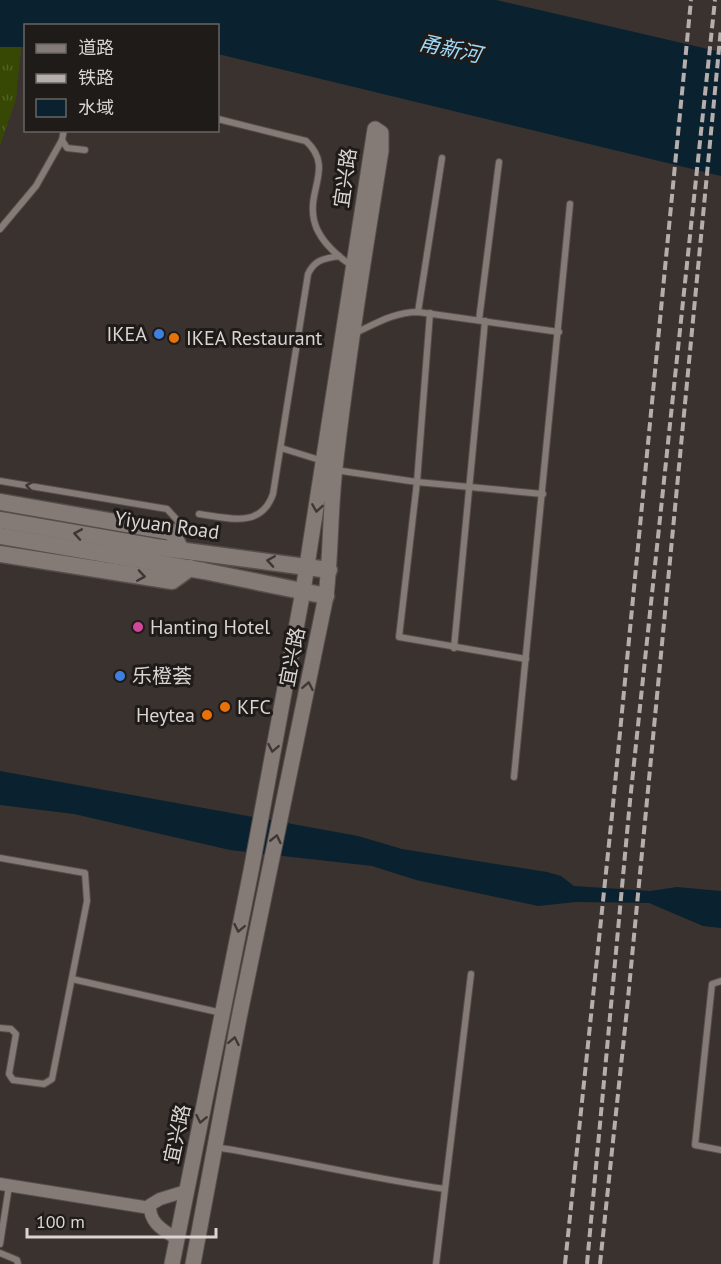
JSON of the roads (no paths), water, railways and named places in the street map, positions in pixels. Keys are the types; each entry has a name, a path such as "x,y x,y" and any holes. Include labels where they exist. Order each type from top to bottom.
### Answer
{"main road":[{"path":"0,502 172,532 181,550"},
{"name":"Yiyuan Road","path":"0,520 181,550 329,570"},
{"name":"Yiyuan Road","path":"0,536 190,568 326,596"},
{"name":"Yiyuan Road","path":"0,554 172,581 190,568"}],"street":[{"name":"宜兴路","path":"172,1264 251,871 307,567 331,465 353,334 357,270 381,151 381,133 375,129 331,465 329,570 326,596 214,1147 193,1264"},
{"path":"5,1185 150,1208"},
{"path":"177,1239 156,1225 149,1214 150,1204 160,1198 186,1191"}],"lane":[{"path":"219,119 306,141 316,150 320,162 314,222 323,239 357,270"},
{"path":"0,229 36,186 62,140 64,132"},
{"path":"62,140 67,148 86,150"},
{"path":"418,312 442,158"},
{"path":"453,648 482,321 499,162"},
{"path":"514,777 570,204"},
{"path":"199,514 246,520 269,506 281,448 308,274 312,264 319,260 339,256"},
{"path":"353,334 388,317 418,312 559,332"},
{"path":"430,313 417,482 399,637 526,659"},
{"path":"281,448 331,465 417,482 543,494"},
{"path":"0,481 167,509 178,521 181,550"},
{"path":"0,858 85,873 87,901 52,1079 44,1084 13,1080 9,1074 16,1034 11,1029 0,1028"},
{"path":"436,1264 471,974"},
{"path":"72,979 223,1013"},
{"path":"721,981 712,984 695,1145 721,1150"},
{"path":"214,1147 287,1159 385,1180 445,1189"},
{"path":"0,1244 5,1185"},
{"path":"0,1253 17,1260 18,1264"}],"water":[{"name":"甬新河","path":"0,0 496,0 721,52 721,176 219,54 219,24 24,24 24,47 0,47"},
{"path":"0,771 358,836 402,849 547,872 561,876 574,886 650,891 677,887 721,891 721,928 703,926 649,903 576,902 538,906 416,880 372,866 230,850 74,814 0,805"}],"railway":[{"path":"565,1264 612,815 691,0"},
{"path":"587,1264 630,801 715,0"},
{"path":"600,1264 627,1009 721,28"}],"place":[{"name":"IKEA","path":"159,334"},
{"name":"IKEA Restaurant","path":"174,338"},
{"name":"Hanting Hotel","path":"138,627"},
{"name":"乐橙荟","path":"120,676"},
{"name":"KFC","path":"225,707"},
{"name":"Heytea","path":"207,715"}]}
